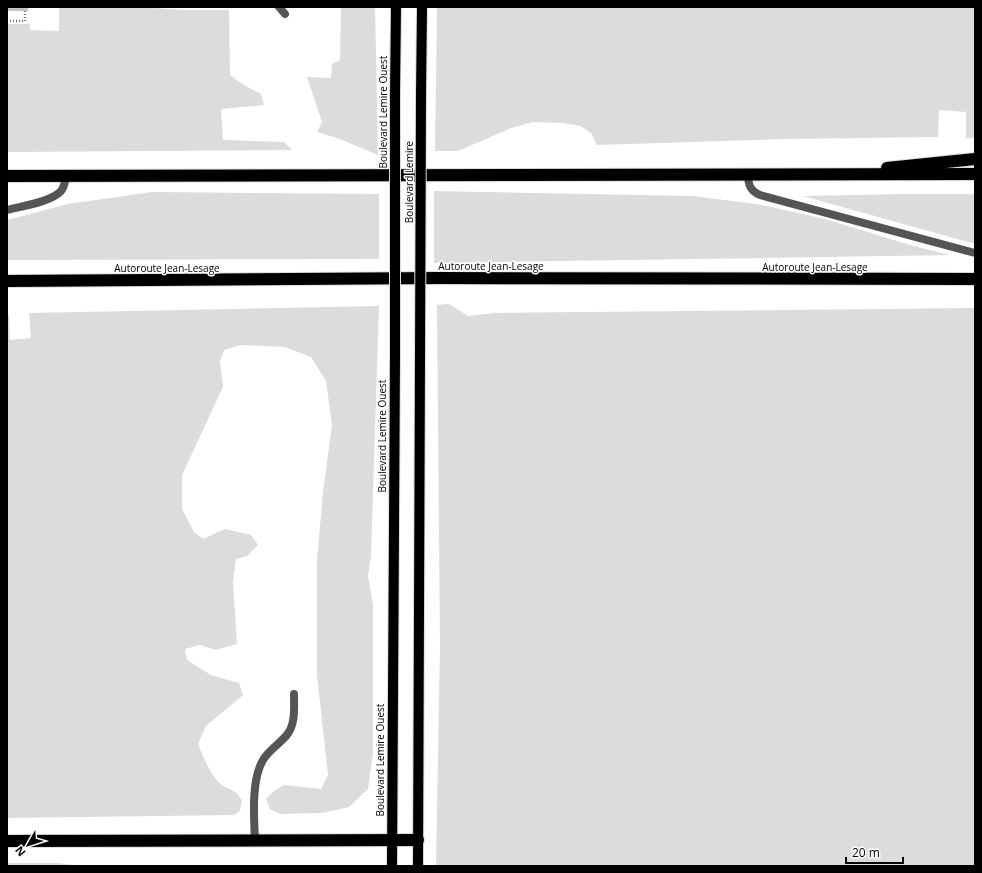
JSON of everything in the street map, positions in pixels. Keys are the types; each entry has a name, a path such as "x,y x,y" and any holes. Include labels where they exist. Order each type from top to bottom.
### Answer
{"highway":[{"path":"818,174 975,159"},
{"path":"7,176 975,174"},
{"name":"Autoroute Jean-Lesage","path":"7,281 473,278 975,280"},
{"path":"7,841 418,840"}],"main road":[{"name":"Boulevard Lemire Ouest","path":"392,866 396,7"},
{"name":"Boulevard Lemire","path":"418,840 422,7"},
{"path":"418,840 418,866"}],"lane":[{"path":"279,7 285,14"},
{"path":"748,174 749,185 760,195 975,253"},
{"path":"7,210 48,199 56,195 62,190 65,184 66,176"},
{"path":"255,840 254,794 256,778 262,760 288,734 292,727 294,715 294,694"}],"path":[{"path":"7,21 25,21 25,11"}],"shaded area":[{"path":"59,7 138,7 183,10 229,10 230,75 242,84 261,94 264,105 221,109 223,140 284,142 292,150 7,152 7,24 30,24 30,30 59,31"},
{"path":"341,7 375,7 378,155 340,139 317,132 322,122 307,77 331,78 332,64 340,60"},
{"path":"437,7 975,7 975,138 966,138 966,112 939,110 938,137 785,139 597,145 592,134 581,126 562,123 533,122 511,128 458,151 435,151"},
{"path":"434,191 692,196 757,204 825,219 910,245 950,255 434,263"},
{"path":"152,192 379,194 379,259 7,260 7,220 68,204"},
{"path":"975,194 975,244 803,196"},
{"path":"449,304 468,316 494,313 975,308 975,866 436,866 440,646 437,305"},
{"path":"379,306 371,556 368,576 373,605 373,753 368,789 349,807 322,813 280,814 270,809 266,799 274,791 284,785 321,789 328,775 317,675 317,561 323,492 332,425 326,381 311,357 285,347 241,345 224,350 220,361 223,387 182,475 182,509 194,532 203,539 225,529 251,535 258,545 247,556 236,559 233,582 237,644 216,650 200,645 185,649 187,660 211,675 239,683 243,695 206,726 198,744 214,777 222,785 235,792 242,800 240,811 234,815 7,818 7,315 9,315 10,340 31,338 29,313"},
{"path":"7,863 56,863 86,866 7,866"}],"building":[{"path":"7,7 28,7 28,11 7,11"}]}
